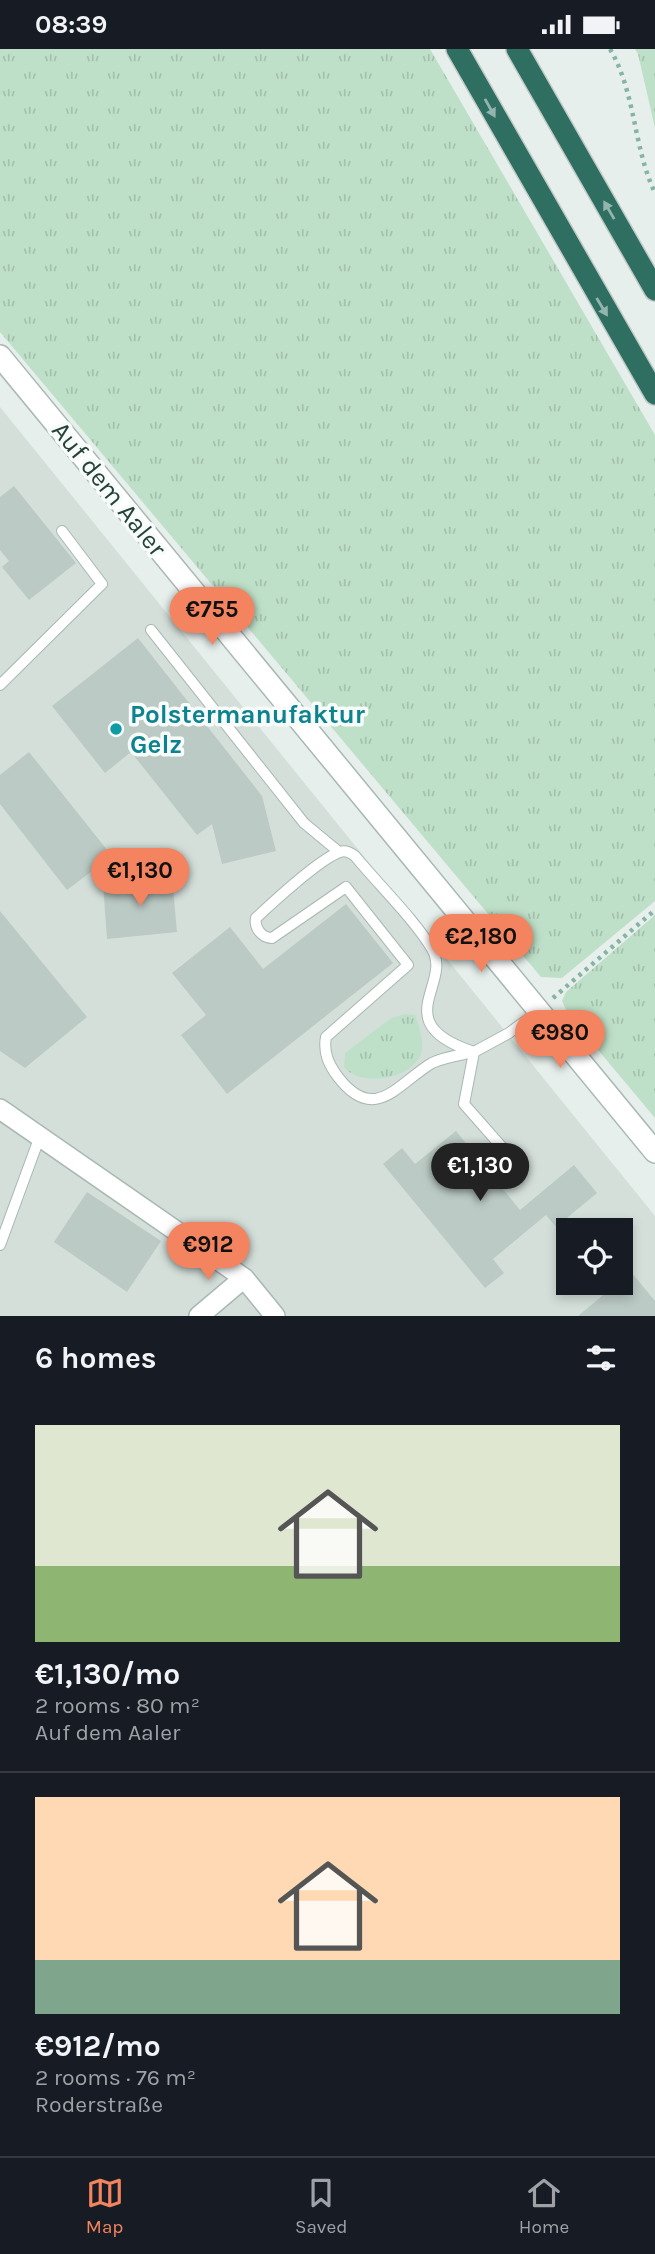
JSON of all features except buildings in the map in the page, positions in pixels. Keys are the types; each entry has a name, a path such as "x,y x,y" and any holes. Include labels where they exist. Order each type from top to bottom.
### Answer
{"highway":[{"path":"457,49 599,302 655,394"},
{"path":"517,49 655,290"}],"street":[{"name":"Auf dem Aaler","path":"0,356 655,1152"},
{"path":"0,1109 244,1278 275,1316"},
{"path":"199,1316 244,1278"}],"lane":[{"path":"0,685 102,584 62,531"},
{"path":"151,629 304,823 339,852 355,856 433,949 435,970 427,997 427,1013 432,1027 458,1047 474,1052"},
{"path":"339,852 310,872 256,918 258,929 265,937 272,938 346,887 408,965 326,1037 324,1048 338,1077 351,1091 372,1100 385,1098 434,1062 474,1052 509,1033 539,1011"},
{"path":"474,1052 464,1104 521,1170"},
{"path":"0,1245 40,1136"}],"path":[{"path":"610,49 622,68 643,163 655,193"},
{"path":"539,1011 655,910"}],"shaded area":[{"path":"0,407 655,1216 655,1316 0,1316"}],"green space":[{"path":"0,49 430,49 655,435 655,901 562,978 541,977 0,332"},
{"path":"635,49 655,49 655,128 638,54"},
{"path":"655,915 655,1118 568,1014 562,1001 566,992"},
{"path":"406,1014 415,1015 421,1034 422,1049 416,1063 397,1075 373,1079 352,1073 344,1067 345,1053 391,1018"}],"place":[{"name":"Polstermanufaktur Gelz","path":"116,729"}]}
